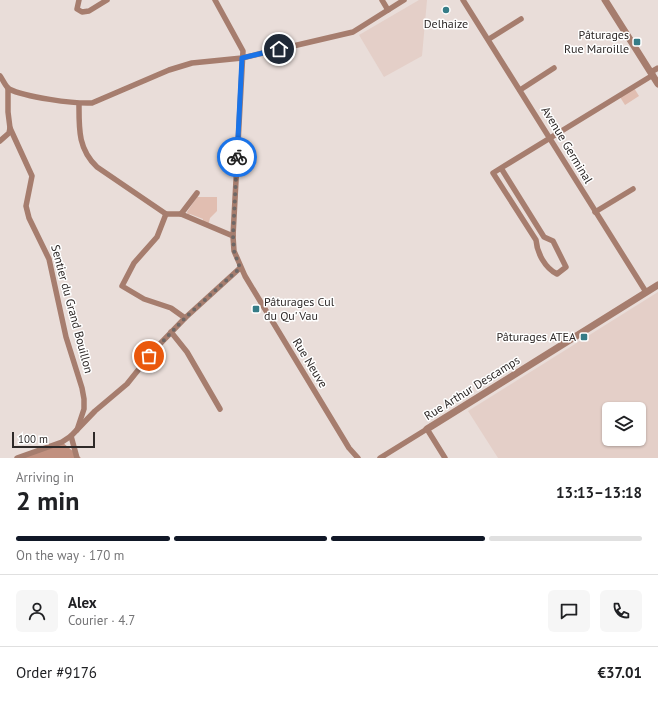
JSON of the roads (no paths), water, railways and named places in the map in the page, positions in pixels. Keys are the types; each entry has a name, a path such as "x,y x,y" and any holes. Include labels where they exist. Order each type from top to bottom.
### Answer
{"street":[{"path":"79,0 78,9 82,12 89,11 108,0"},
{"name":"Rue Neuve","path":"215,0 243,51 233,236 234,251 240,268 349,448 358,458"},
{"path":"382,0 388,10"},
{"path":"0,76 8,88 32,95 79,104 92,103 169,70 192,64 242,58 353,32 404,0"},
{"name":"Avenue Germinal","path":"463,0 489,39 646,292"},
{"path":"605,0 654,74 658,84"},
{"path":"489,39 521,19"},
{"path":"520,90 554,68"},
{"path":"501,168 544,237 553,241 566,267 557,274 550,271 537,250 536,240 493,173 501,168 654,74 658,68"},
{"name":"Sentier du Grand Bouillon","path":"8,88 10,128 32,176 26,206 29,218 49,259 66,337 82,388 84,409 76,430"},
{"path":"79,104 80,130 87,158 108,176 122,183 166,214 180,214 233,236"},
{"path":"0,141 9,133 10,128"},
{"path":"595,212 633,189"},
{"path":"180,214 197,193"},
{"path":"166,214 157,237 134,264 122,286 144,299 171,308 185,318"},
{"path":"17,458 62,442 71,436 94,411 127,384 171,332 185,318 240,268"},
{"name":"Rue Arthur Descamps","path":"380,458 658,285"},
{"path":"171,332 187,352 220,409"},
{"path":"427,429 445,458"},
{"path":"71,436 77,458"}],"place":[{"name":"Delhaize","path":"446,10"},
{"name":"Pâturages Rue Maroille","path":"637,42"},
{"name":"Pâturages Cul du Qu' Vau","path":"256,309"},
{"name":"Pâturages ATEA","path":"584,337"}]}
